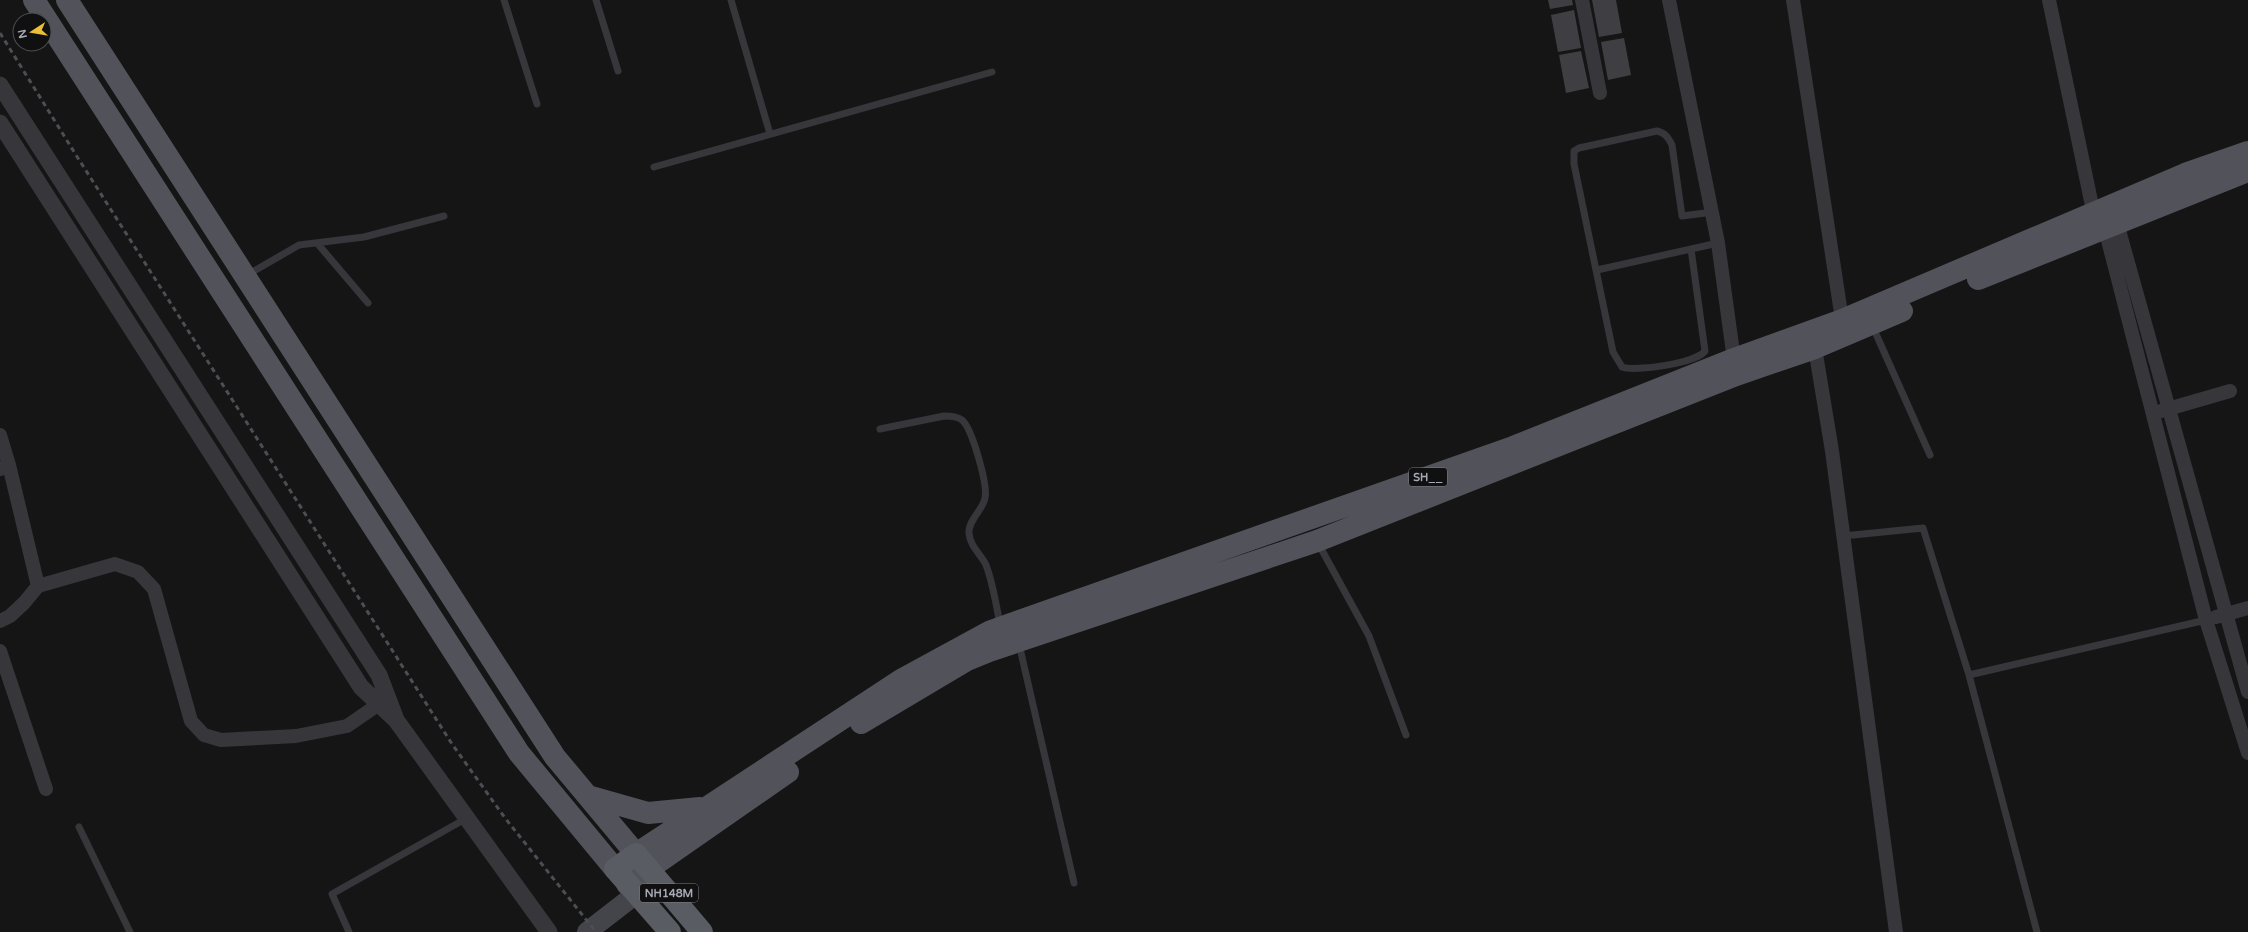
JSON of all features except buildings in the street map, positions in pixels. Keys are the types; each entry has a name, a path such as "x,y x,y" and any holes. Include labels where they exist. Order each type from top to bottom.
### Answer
{"highway":[{"path":"626,882 642,861"},
{"name":"NH148M","path":"642,861 702,932"},
{"name":"NH148M","path":"626,882 670,932"}],"main road":[{"path":"34,0 519,753 626,882 587,932"},
{"path":"67,0 555,757 642,861"},
{"name":"SH__","path":"642,861 849,730 967,660 1020,649 1317,541 1735,367 1815,348 1844,328 1872,325 2104,219 2185,174 2248,152"},
{"name":"SH__","path":"642,861 706,808 901,680 1001,627 1254,540 1844,328 2104,219 2248,171"},
{"path":"588,796 648,813 662,813 706,808"}],"street":[{"path":"1582,0 1600,93"},
{"path":"1669,0 1713,212 1735,367"},
{"path":"1793,0 1844,328"},
{"path":"2049,0 2206,620 2248,753"},
{"path":"0,85 379,675 396,720"},
{"path":"0,122 361,687 396,720 549,932"},
{"path":"2104,219 2170,409 2225,614 2248,692"},
{"path":"1815,348 1832,451 1896,932"},
{"path":"2154,414 2230,391"},
{"path":"0,435 4,467 38,586"},
{"path":"0,621 10,616 24,603 38,586 115,564 138,572 154,589 191,721 204,735 221,740 296,736 348,726 379,704"},
{"path":"2206,620 2248,608"},
{"path":"0,651 46,789"}],"lane":[{"path":"504,0 536,104"},
{"path":"596,0 618,71"},
{"path":"731,0 770,134"},
{"path":"654,167 992,72"},
{"path":"1691,249 1705,341 1705,351 1702,356 1693,359 1638,370 1622,367 1613,352 1574,164 1574,151 1579,148 1657,131 1662,132 1669,138 1672,145 1682,216 1713,212"},
{"path":"245,276 291,249 299,246 364,237 444,216"},
{"path":"317,243 368,303"},
{"path":"1597,270 1718,243"},
{"path":"1872,325 1930,455"},
{"path":"880,429 944,416 953,416 961,419 967,425 972,435 985,487 986,497 970,526 970,541 986,566 1001,627"},
{"path":"1843,536 1923,528 1969,675 2037,932"},
{"path":"1317,541 1368,636 1406,735"},
{"path":"1969,675 2206,620"},
{"path":"1020,649 1074,883"},
{"path":"349,932 332,894 467,818"},
{"path":"79,827 130,932"}],"railway":[{"path":"0,33 76,155 452,744 505,818 596,932"}]}
